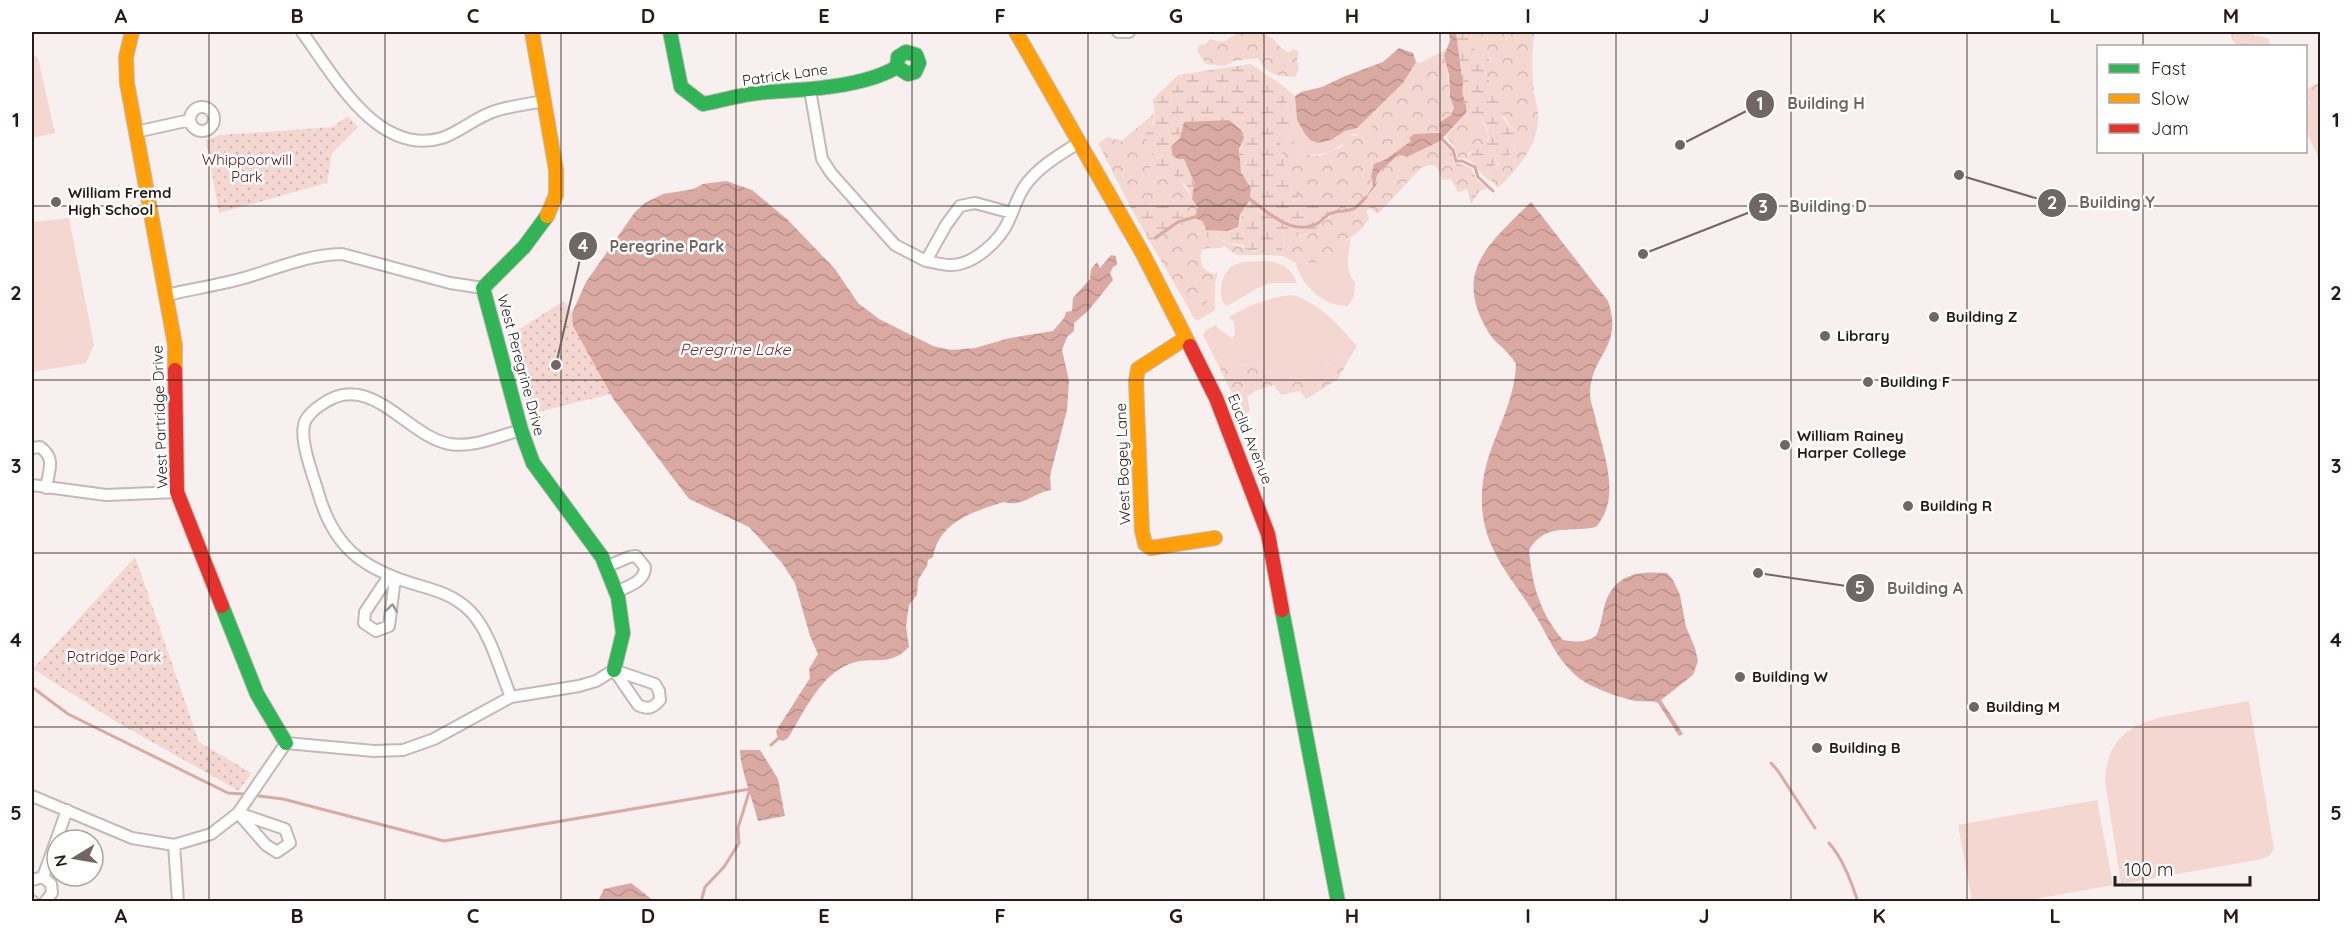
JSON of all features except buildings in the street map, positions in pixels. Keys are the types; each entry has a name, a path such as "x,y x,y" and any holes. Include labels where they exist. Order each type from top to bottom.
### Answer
{"street":[{"path":"302,32 363,113 384,130 411,139 442,138 494,111 544,101"},
{"name":"West Peregrine Drive","path":"532,32 556,166 555,199 536,232 483,288 521,430 533,463 602,557 616,591 623,633 614,670"},
{"name":"Patrick Lane","path":"670,32 681,87 703,104 765,92 810,90 861,80 887,73 897,67"},
{"name":"Euclid Avenue","path":"1016,32 1134,237 1186,338 1216,398 1268,534 1338,902"},
{"path":"1118,32 1129,32"},
{"name":"West Partridge Drive","path":"129,33 126,69 167,295 175,353 177,492 257,694 286,743"},
{"path":"810,90 822,159 831,173 895,244 926,261 950,266 974,258 994,243 1009,222 1026,184 1040,168 1078,143"},
{"path":"136,132 190,120"},
{"path":"926,261 946,225 960,206 975,203 1012,213"},
{"path":"167,295 228,282 314,255 330,254 342,254 450,283 483,288"},
{"name":"West Bogey Lane","path":"1186,338 1138,369 1136,381 1142,531 1145,543 1151,548 1215,538"},
{"path":"511,697 483,629 472,613 446,594 392,577 365,563 337,538 322,508 304,440 304,424 322,403 349,394 362,396 388,406 427,435 451,444 469,444 521,430"},
{"path":"32,448 39,447 48,452 51,461 46,488"},
{"path":"32,488 106,495 177,492"},
{"path":"606,567 636,556 645,567 645,573 639,581 616,591"},
{"path":"32,796 132,838 174,845 211,834 238,813 286,743 374,751 403,750 434,739 511,697 579,686 596,681 614,670"},
{"path":"43,877 67,810"},
{"path":"238,813 285,830 290,843 277,852 266,845 238,813"},
{"path":"174,845 178,902"},
{"path":"32,880 43,877"},
{"path":"43,877 52,888 51,897 45,902"}],"green space":[{"path":"1456,32 1482,32 1479,38 1469,43 1481,54 1488,54 1491,66 1485,73 1491,84 1488,89 1495,99 1503,100 1502,117 1515,132 1513,136 1515,149 1509,155 1508,165 1498,163 1493,167 1489,175 1492,182 1467,159 1470,154 1488,142 1489,137 1482,119 1474,123 1467,118"},
{"path":"1482,32 1535,32 1532,62 1538,121 1534,140 1512,174 1498,188 1489,175 1493,167 1508,161 1509,155 1515,149 1513,135 1515,132 1488,89 1490,81 1485,73 1491,59 1488,54 1481,54 1469,43 1479,38"},
{"path":"2231,32 2250,32 2250,34 2268,38 2270,40 2268,43 2272,45 2237,45 2232,40"},
{"path":"1260,33 1274,39 1288,52 1294,49 1299,52 1297,60 1299,70 1295,77 1273,74 1264,68 1258,58 1234,61 1225,66 1206,64 1197,51 1199,45 1205,44 1210,39 1223,42 1236,34"},
{"path":"1445,50 1450,97 1454,109 1441,133 1411,141 1386,159 1379,161 1371,175 1373,186 1365,196 1376,187 1375,179 1381,170 1398,154 1440,141 1451,150 1448,159 1473,180 1471,185 1458,192 1451,179 1443,180 1436,166 1429,165 1421,168 1378,214 1369,208 1366,211 1369,218 1361,230 1341,242 1330,259 1325,262 1296,263 1283,256 1282,248 1285,239 1306,234 1331,216 1302,202 1297,196 1294,179 1287,171 1283,161 1280,140 1285,135 1291,137 1300,154 1319,156 1342,147 1345,138 1373,132 1372,126 1376,122 1372,112 1403,83 1416,62 1420,63"},
{"path":"32,54 38,58 55,133 32,138"},
{"path":"1251,64 1283,86 1292,126 1291,137 1285,136 1280,141 1285,166 1295,181 1299,198 1312,205 1325,198 1333,199 1332,210 1321,225 1310,232 1284,240 1283,256 1267,255 1262,248 1248,253 1244,245 1226,243 1217,237 1207,237 1206,230 1227,231 1241,221 1242,213 1250,199 1251,190 1240,163 1240,150 1244,138 1184,122 1180,138 1184,159 1194,182 1192,199 1187,187 1166,168 1152,173 1149,163 1153,157 1147,145 1146,134 1155,118 1152,100 1178,75"},
{"path":"2320,83 2320,104 2315,106 2307,102 2307,89"},
{"path":"1283,86 1295,96 1297,120 1331,140 1345,131 1357,128 1372,112 1376,122 1373,132 1364,135 1353,134 1342,145 1330,151 1316,155 1300,154 1291,137 1292,126"},
{"path":"2307,102 2320,104 2320,161 2307,133"},
{"path":"1156,112 1147,145 1153,157 1149,163 1152,172 1166,168 1177,177 1198,207 1196,214 1181,208 1148,203 1132,210 1098,143 1108,137 1121,141"},
{"path":"1466,113 1467,118 1482,119 1489,135 1486,145 1468,153 1467,159 1458,158 1454,146 1446,136"},
{"name":"Whippoorwill Park","path":"348,116 358,127 332,153 327,183 219,213 206,140 221,135 333,127"},
{"path":"1451,150 1454,162 1471,168 1477,180 1488,189 1479,192 1471,204 1467,189 1473,180 1469,177 1463,178 1453,169 1448,159"},
{"path":"1147,203 1177,205 1185,211 1196,214 1195,218 1179,224 1150,242 1132,210"},
{"path":"69,218 94,345 86,363 32,372 32,222"},
{"path":"1195,218 1205,222 1207,236 1254,252 1262,248 1267,255 1237,255 1224,246 1203,249 1200,256 1203,268 1213,274 1211,293 1205,305 1197,307 1184,300 1150,242 1179,224"},
{"path":"1351,239 1348,262 1349,272 1355,282 1354,297 1348,306 1339,305 1315,294 1303,280 1296,263 1312,262 1341,242"},
{"path":"1268,261 1286,268 1297,283 1272,283 1258,288 1227,306 1224,304 1221,294 1222,283 1230,268 1242,262"},
{"path":"1218,272 1215,284 1215,310 1199,320 1194,319 1184,300 1197,307 1211,293 1213,274"},
{"path":"1293,295 1320,309 1357,346 1349,359 1334,360 1313,378 1297,378 1274,374 1253,363 1235,367 1218,353 1213,355 1203,335 1206,330 1216,325 1232,338 1235,335 1234,322 1229,317 1260,302"},
{"path":"564,301 572,313 573,326 611,394 530,414 508,336"},
{"path":"1218,353 1235,367 1253,363 1274,374 1297,378 1313,378 1334,360 1349,359 1338,379 1306,399 1300,391 1281,395 1274,385 1255,391 1247,397 1250,411 1243,415 1213,355"},
{"name":"Patridge Park","path":"135,557 199,742 251,773 239,791 115,721 33,669"},
{"path":"2249,701 2274,849 2269,856 2262,859 2121,884 2105,781 2107,763 2113,748 2121,737 2132,729 2158,718"},
{"path":"2097,800 2113,885 2023,901 1972,901 1958,825"}],"water":[{"path":"1449,32 1456,32 1466,113 1440,141 1407,157 1398,154 1380,172 1376,186 1364,199 1373,186 1371,176 1374,164 1386,159 1411,141 1409,138 1414,134 1441,133 1440,122 1451,115 1454,108 1450,97 1449,75 1444,55 1450,41"},
{"path":"1399,48 1413,53 1416,62 1403,83 1357,128 1345,131 1331,140 1318,143 1310,140 1297,120 1295,96 1383,62"},
{"path":"1229,120 1241,130 1244,138 1239,149 1241,172 1251,188 1250,199 1240,215 1238,227 1227,231 1206,230 1204,222 1195,218 1198,207 1192,199 1194,182 1184,159 1173,156 1171,147 1180,138 1184,122"},
{"name":"Peregrine Lake","path":"726,181 752,190 788,220 835,269 858,303 879,319 933,346 951,350 975,348 1010,338 1053,331 1066,312 1072,311 1073,298 1090,279 1091,269 1097,262 1100,268 1111,255 1116,256 1117,265 1110,273 1113,280 1088,311 1074,323 1074,331 1067,337 1062,350 1069,381 1067,410 1050,476 1051,490 1017,503 1004,502 981,509 950,527 942,535 933,557 928,560 918,580 917,595 909,605 906,626 909,647 893,658 854,662 835,672 819,688 788,738 783,741 778,739 776,731 810,678 809,669 818,654 810,636 795,583 782,563 749,527 689,499 614,400 573,326 572,313 586,282 635,212 645,203 663,194"},
{"path":"1531,202 1608,301 1612,317 1610,340 1595,369 1590,393 1606,458 1608,502 1604,515 1596,527 1550,532 1535,541 1529,550 1538,598 1548,619 1563,640 1588,640 1596,636 1609,594 1622,580 1638,574 1667,573 1680,595 1686,627 1698,661 1693,675 1661,700 1683,734 1679,736 1658,703 1620,697 1590,685 1572,672 1553,647 1537,618 1496,556 1484,523 1482,503 1486,467 1511,395 1516,364 1489,333 1478,311 1474,292 1475,275 1480,260 1490,245"},
{"path":"740,750 760,750 778,779 785,816 758,821 744,775"},
{"path":"631,883 654,901 598,901 604,889"}],"waterway":[{"path":"1441,138 1453,150 1456,161 1462,161 1475,167 1478,177 1493,191"},
{"path":"1247,200 1250,199 1282,222 1309,227 1329,214 1356,207 1366,197"},
{"path":"1155,238 1178,222 1198,216"},
{"path":"32,687 68,714 228,793 243,794"},
{"path":"771,745 779,738"},
{"path":"1771,763 1815,828"},
{"path":"259,796 283,799 444,841 750,789"},
{"path":"701,902 705,887 724,867 739,843 738,828 750,789"},
{"path":"1829,843 1842,863 1858,902"}],"traffic: fast":[{"path":"670,32 681,87 703,104 751,94 851,83 883,74 897,67 908,74 915,72 919,63 916,55 906,52 898,57 897,67"},
{"path":"547,216 524,247 483,288 521,430 533,463 602,557 618,597 623,633 614,670"},
{"path":"222,606 257,694 286,743"},
{"path":"1282,610 1338,902"}],"traffic: slow":[{"path":"132,32 126,57 127,83 175,345 175,370"},
{"path":"532,32 556,170 556,195 547,216"},
{"path":"1016,32 1143,254 1190,346"},
{"path":"1186,338 1138,369 1136,381 1142,531 1145,544 1151,548 1215,538"}],"traffic: jam":[{"path":"1190,346 1216,398 1268,534 1282,610"},
{"path":"175,370 177,492 222,606"}],"place":[{"name":"Building H","path":"1680,145"},
{"name":"Building Y","path":"1959,175"},
{"name":"William Fremd High School","path":"56,202"},
{"name":"Building D","path":"1643,254"},
{"name":"Building Z","path":"1934,317"},
{"name":"Library","path":"1825,336"},
{"name":"Peregrine Park","path":"556,365"},
{"name":"Building F","path":"1868,382"},
{"name":"William Rainey Harper College","path":"1785,445"},
{"name":"Building R","path":"1908,506"},
{"name":"Building A","path":"1758,573"},
{"name":"Building W","path":"1740,677"},
{"name":"Building M","path":"1974,707"},
{"name":"Building B","path":"1817,748"}]}
